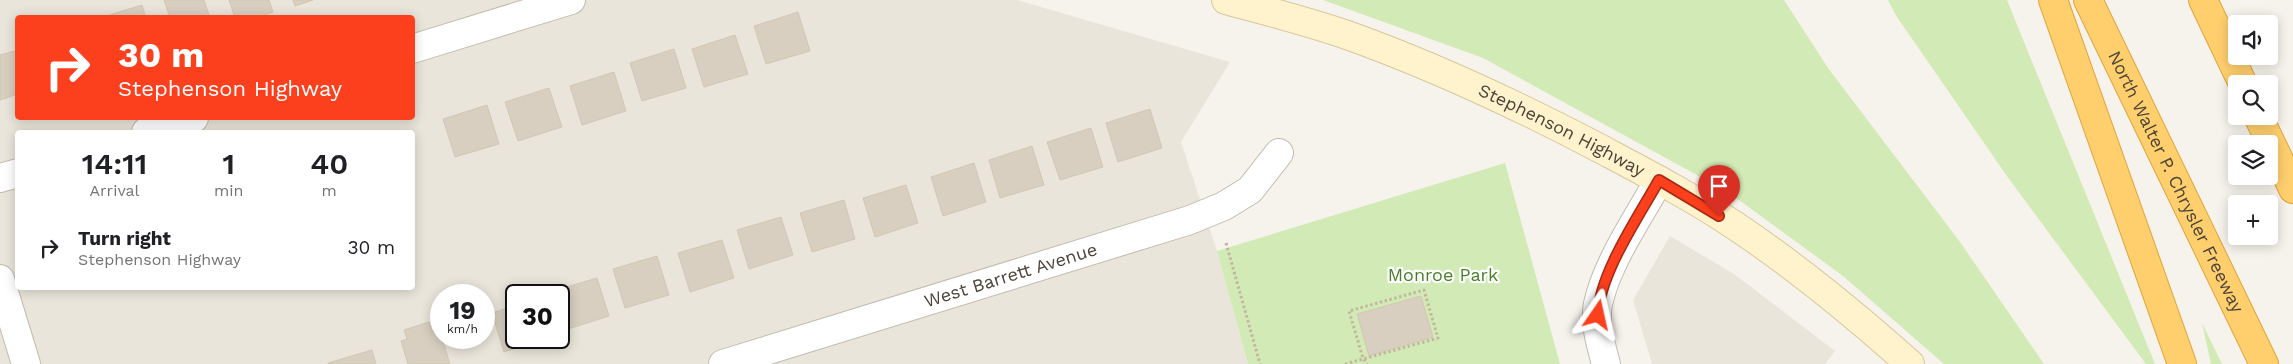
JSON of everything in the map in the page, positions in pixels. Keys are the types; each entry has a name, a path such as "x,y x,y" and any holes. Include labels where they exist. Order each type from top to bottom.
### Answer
{"highway":[{"path":"2053,0 2182,364"},
{"name":"North Walter P. Chrysler Freeway","path":"2088,0 2264,364"},
{"path":"2203,0 2239,75"},
{"path":"2262,125 2293,189"}],"main road":[{"name":"Stephenson Highway","path":"1226,0 1345,34 1430,68 1536,115 1659,180 1734,225 1798,271 1845,306 1910,364"}],"street":[{"path":"415,48 571,0"},
{"path":"153,130 187,120"},
{"name":"West Barrett Avenue","path":"723,364 1190,220 1224,206 1250,190 1279,153"},
{"path":"0,178 15,174"},
{"path":"1606,364 1598,325 1598,304 1610,270 1659,180"},
{"path":"0,279 26,364"}],"path":[{"path":"1226,243 1260,364"},
{"path":"1345,364 1363,358 1438,338 1424,290 1349,311 1363,358 1368,364"}],"shaded area":[{"path":"0,0 1017,0 1230,62 1181,142 1217,251 1248,364 0,364"},
{"path":"1670,236 1734,274 1835,351 1825,364 1652,364 1633,300"}],"green space":[{"path":"1323,0 1784,0 1828,68 1960,242 2044,364 1944,364 1843,276 1728,192 1483,58"},
{"path":"1888,0 2007,0 2155,364 2146,364 2009,179 1897,17"},
{"name":"Monroe Park","path":"1505,163 1560,364 1248,364 1217,251"},
{"path":"2202,323 2222,364 2211,364"}],"building":[{"path":"164,0 204,0 209,15 169,15"},
{"path":"229,0 269,0 273,12 264,15 234,15"},
{"path":"293,0 313,0 295,6"},
{"path":"142,5 145,15 109,15"},
{"path":"798,12 810,51 766,64 754,26"},
{"path":"735,35 748,74 704,87 692,49"},
{"path":"674,49 686,88 642,101 630,63"},
{"path":"15,51 15,95 0,100 0,55"},
{"path":"614,72 626,111 582,125 570,86"},
{"path":"549,88 562,127 518,141 505,102"},
{"path":"487,105 499,144 455,157 443,119"},
{"path":"1150,109 1162,148 1118,162 1106,123"},
{"path":"1091,128 1103,167 1060,180 1047,142"},
{"path":"1032,146 1044,185 1000,198 989,160"},
{"path":"974,163 986,202 943,216 931,177"},
{"path":"906,185 918,223 875,237 863,198"},
{"path":"844,200 855,239 812,252 800,213"},
{"path":"781,217 793,255 749,269 737,230"},
{"path":"722,240 734,278 690,292 678,253"},
{"path":"657,256 669,295 625,308 613,269"},
{"path":"597,278 609,316 570,328 570,286"},
{"path":"1421,296 1433,337 1369,356 1357,314"},
{"path":"505,309 505,349 513,349 504,352 495,323 495,312"},
{"path":"429,322 430,349 445,349 450,364 408,364 401,341 407,339 404,330"},
{"path":"372,350 376,364 328,364 328,363"}],"route":[{"path":"1598,315 1598,304 1610,270 1659,180 1719,216"}]}
